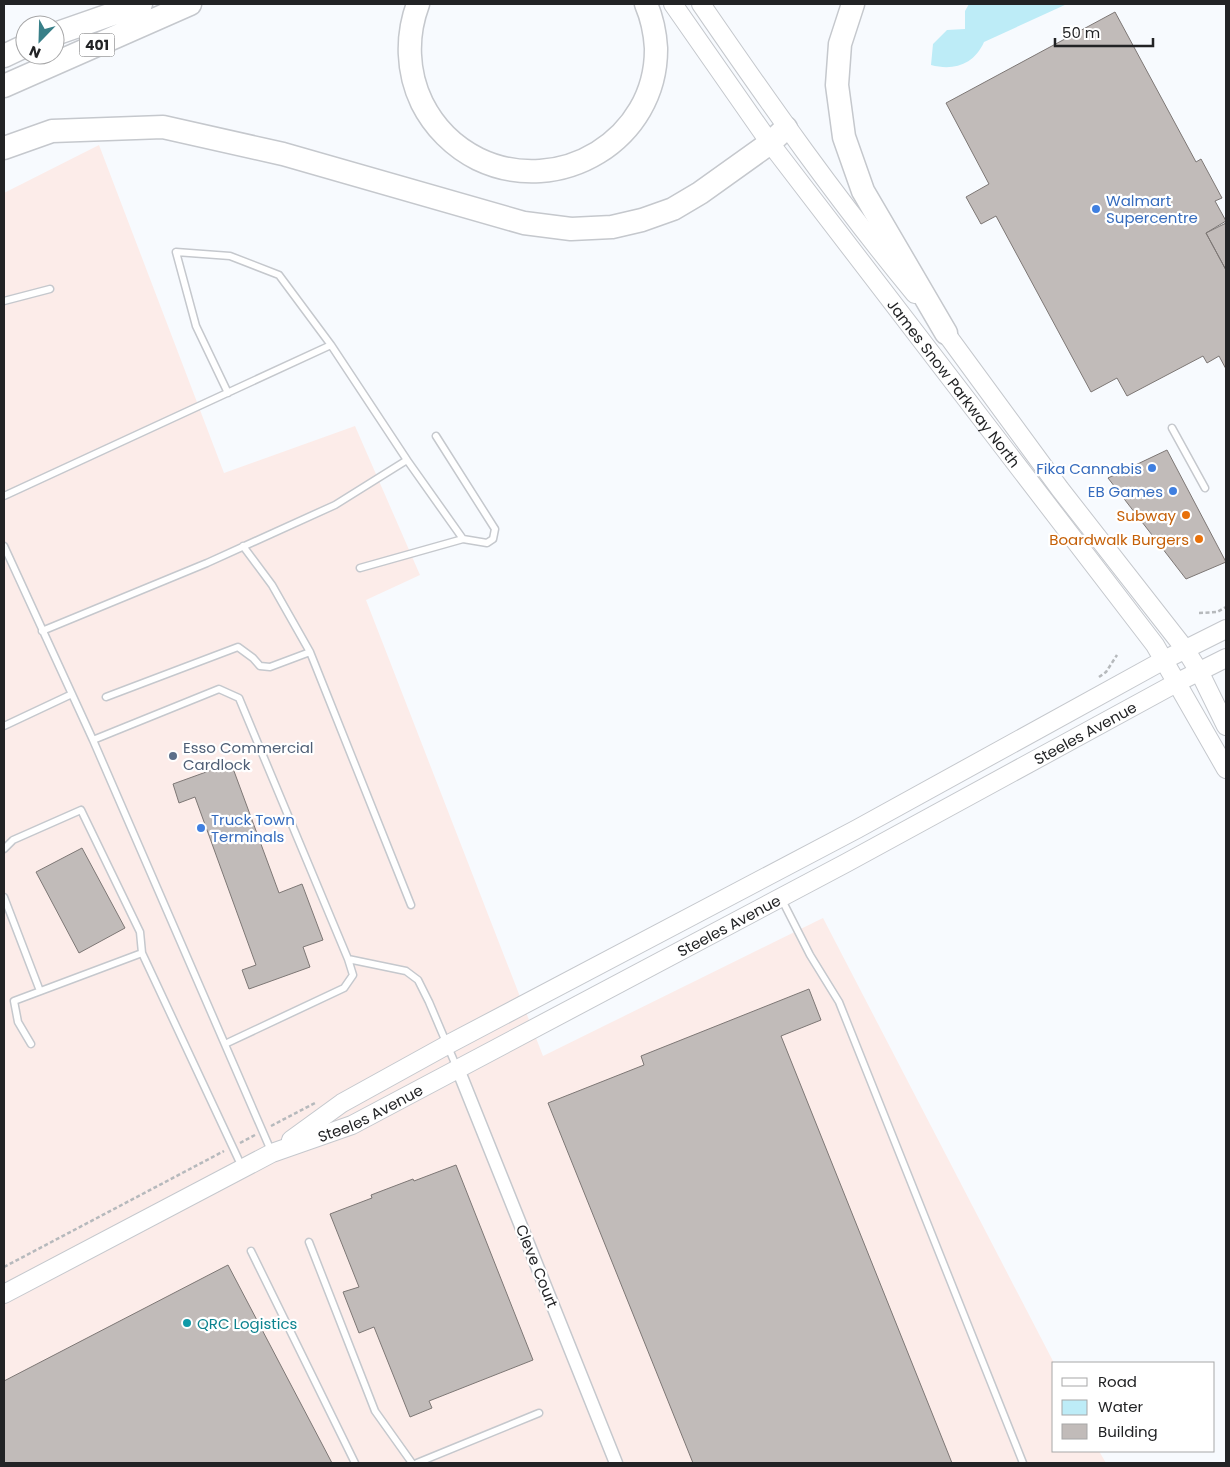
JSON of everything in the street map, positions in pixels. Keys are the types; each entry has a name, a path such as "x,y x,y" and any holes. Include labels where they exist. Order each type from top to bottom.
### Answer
{"highway":[{"name":"401","path":"65,31 142,4"},
{"name":"401","path":"4,86 190,4"},
{"path":"418,4 411,31 411,65 419,97 433,121 451,140 473,156 498,167 524,172 538,172 564,168 595,155 622,134 638,113 650,88 655,62 653,22 646,4"},
{"path":"853,4 840,44 837,85 844,137 863,191 946,333"},
{"path":"4,148 52,131 163,127 283,154 524,222 570,229 612,227 642,220 673,209 700,193 778,135"}],"main road":[{"name":"James Snow Parkway North","path":"672,4 778,135 946,333 1060,489 1184,649 1200,673 1226,726"},
{"name":"James Snow Parkway North","path":"701,4 778,135 1155,646 1178,682 1226,769"},
{"name":"Steeles Avenue","path":"272,1153 342,1103 447,1045 857,829 1184,649 1226,629"},
{"name":"Steeles Avenue","path":"4,1294 272,1153 352,1124 458,1069 1226,658"}],"street":[{"name":"Cleve Court","path":"458,1069 615,1463"}],"lane":[{"path":"228,393 196,326 176,252 230,256 279,275 332,345 463,539"},
{"path":"4,301 50,289"},
{"path":"4,496 332,345"},
{"path":"1172,428 1205,488"},
{"path":"360,568 463,539 487,543 493,539 495,529 436,436"},
{"path":"42,631 335,505 408,460"},
{"path":"4,546 93,740 272,1153"},
{"path":"243,546 272,586 310,652 411,905"},
{"path":"106,697 238,647 260,666 270,667 310,652"},
{"path":"93,740 219,689 239,698 348,959 352,975 344,988 225,1044"},
{"path":"4,726 72,694"},
{"path":"4,849 13,840 81,810 140,932 142,953 243,1168"},
{"path":"4,897 40,991"},
{"path":"780,897 810,955 839,1002 1023,1463"},
{"path":"32,1044 18,1022 14,1001 142,953"},
{"path":"348,959 406,971 418,980 458,1069"},
{"path":"309,1242 375,1412 412,1463"},
{"path":"251,1251 355,1463"},
{"path":"417,1463 539,1412"}],"path":[{"path":"1198,613 1217,612 1226,607"}],"shaded area":[{"path":"99,145 224,473 355,426 420,575 366,600 543,1056 823,918 1053,1362 1052,1452 1100,1452 1106,1463 4,1463 4,193"}],"water":[{"path":"969,4 1067,4 984,42 980,50 969,61 947,67 931,65 933,44 947,30 965,29 965,11"}],"building":[{"name":"Walmart Supercentre","path":"1115,12 1196,162 1201,159 1222,198 1215,201 1226,221 1206,233 1226,270 1226,369 1219,356 1207,363 1203,356 1127,396 1117,378 1091,392 996,216 981,224 966,197 989,184 946,103"},
{"path":"1226,223 1226,270 1206,233"},
{"path":"1167,450 1226,562 1186,579 1108,478"},
{"path":"231,763 279,893 302,884 323,940 303,947 310,967 249,989 242,970 256,965 195,797 179,803 173,784"},
{"path":"82,848 125,928 79,953 36,872"},
{"path":"809,989 821,1020 781,1036 952,1463 693,1463 548,1103 644,1065 641,1056"},
{"path":"456,1165 533,1360 429,1401 432,1408 410,1417 374,1327 359,1333 343,1292 359,1287 330,1214 372,1198 371,1195"},
{"name":"QRC Logistics","path":"228,1265 332,1463 4,1463 4,1381"}],"place":[{"name":"Walmart Supercentre","path":"1096,209"},
{"name":"Fika Cannabis","path":"1152,468"},
{"name":"EB Games","path":"1173,491"},
{"name":"Subway","path":"1186,515"},
{"name":"Boardwalk Burgers","path":"1199,539"},
{"name":"Esso Commercial Cardlock","path":"173,756"},
{"name":"Truck Town Terminals","path":"201,828"},
{"name":"QRC Logistics","path":"187,1323"}]}
